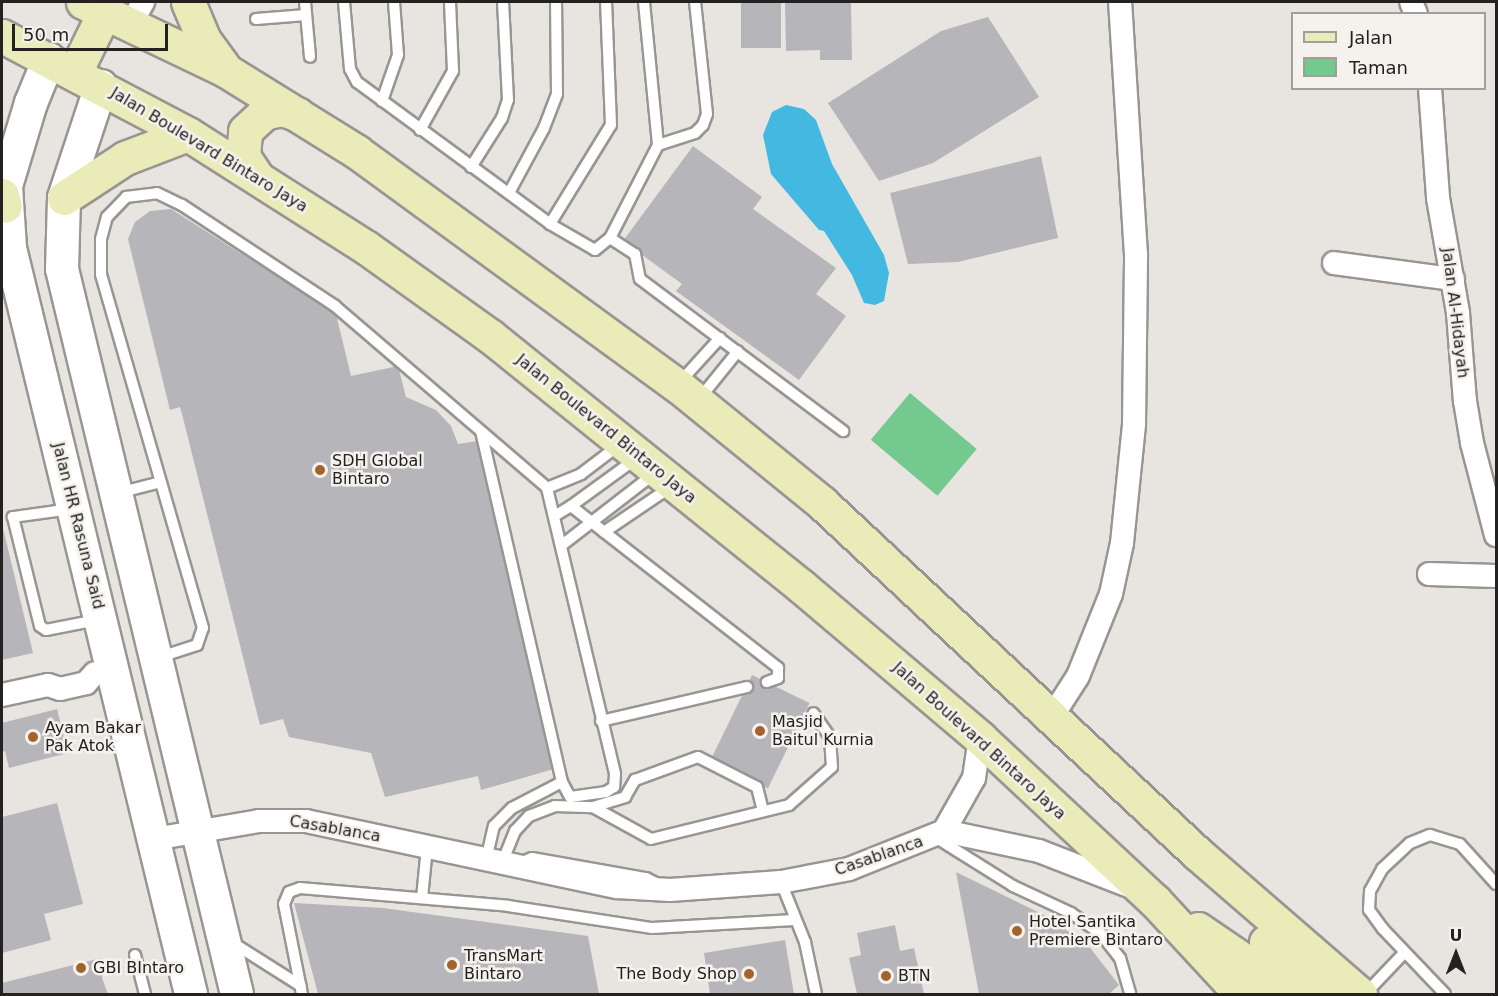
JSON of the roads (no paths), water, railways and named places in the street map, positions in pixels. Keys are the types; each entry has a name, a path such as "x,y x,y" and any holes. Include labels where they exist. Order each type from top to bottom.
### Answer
{"main road":[{"path":"188,2 204,40 225,70"},
{"path":"75,72 116,9"},
{"name":"Jalan Boulevard Bintaro Jaya","path":"116,9 225,70 414,190 687,393 822,502 1053,715 1197,853 1362,994"},
{"name":"Jalan Boulevard Bintaro Jaya","path":"2,36 75,72 188,134 439,298 649,463 980,738 1150,897 1241,976 1283,994"},
{"path":"257,177 243,156 245,131 264,113 280,110 297,114"},
{"path":"64,198 125,158 188,134"},
{"name":"Jalan Boulevard Bintaro Jaya","path":"1197,853 1241,976"},
{"name":"Jalan Boulevard Bintaro Jaya","path":"1241,976 1321,994"}],"street":[{"path":"1053,715 1078,676 1112,594 1122,543 1134,424 1136,255 1120,2"},
{"path":"75,72 64,198 62,269 237,994"},
{"name":"Jalan HR Rasuna Said","path":"75,72 12,161 4,215 8,271 75,508 100,620 104,671 154,839 191,994"},
{"name":"Jalan Al-Hidayah","path":"1430,90 1438,198 1453,279 1472,443 1497,535"},
{"path":"1334,263 1453,279"},
{"path":"66,477 112,480"},
{"path":"1429,574 1497,576"},
{"path":"2,695 48,685 57,676 82,670 104,671"},
{"name":"Casablanca","path":"939,834 974,778 980,738"},
{"name":"Casablanca","path":"154,839 259,821 306,821 617,887 670,890 781,882 849,869 939,834 1040,851 1150,897"}],"lane":[{"path":"305,2 310,57"},
{"path":"344,2 350,69 357,82 550,224 592,250 610,238 658,145 644,2"},
{"path":"382,101 398,55 394,2"},
{"path":"420,130 453,71 450,2"},
{"path":"471,166 502,118 508,100 503,2"},
{"path":"509,193 544,129 558,94 555,2"},
{"path":"550,224 611,125 606,2"},
{"path":"658,145 695,133 707,114 695,2"},
{"path":"256,19 306,15"},
{"path":"156,658 197,645 203,638 101,274 101,239 107,217 126,197 157,193 182,205 316,293 419,375 481,432 548,488 615,774 614,787 606,792 578,798 570,797 562,782 481,432"},
{"path":"610,238 635,254 640,279 843,430"},
{"path":"687,393 720,338"},
{"path":"687,393 738,351"},
{"path":"548,488 581,474 649,463"},
{"path":"556,515 649,463"},
{"path":"562,545 591,522 649,463"},
{"path":"604,532 649,463"},
{"path":"112,480 161,482"},
{"path":"571,506 778,668 778,678 767,682"},
{"path":"75,508 7,519 40,626 46,630 100,620"},
{"path":"602,721 747,687"},
{"path":"593,807 651,839 789,805 832,767 830,737 813,713"},
{"path":"501,863 514,831 529,816 555,806 593,807 625,797 635,780 698,757 757,787 763,811"},
{"path":"501,863 495,826 512,808 562,782"},
{"path":"939,834 1013,886 1071,913 1101,934 1120,958 1130,994"},
{"path":"1445,994 1404,953 1369,910 1370,891 1382,869 1410,843 1430,835 1460,844 1497,884"},
{"path":"422,898 427,847"},
{"path":"781,882 794,920 805,942 816,994"},
{"path":"301,990 284,904 289,892 300,888 508,906 652,928 794,920"},
{"path":"223,936 301,990"},
{"path":"1362,994 1404,953"},
{"path":"135,955 145,994"}],"water":[{"path":"786,105 804,109 816,120 832,164 884,255 889,273 884,301 875,305 864,303 852,275 824,231 819,230 771,174 763,135 772,112"}],"place":[{"name":"SDH Global Bintaro","path":"320,470"},
{"name":"Masjid Baitul Kurnia","path":"760,731"},
{"name":"Ayam Bakar Pak Atok","path":"33,737"},
{"name":"Hotel Santika Premiere Bintaro","path":"1017,931"},
{"name":"TransMart Bintaro","path":"452,965"},
{"name":"GBI BIntaro","path":"81,968"},
{"name":"The Body Shop","path":"749,974"},
{"name":"BTN","path":"886,976"}]}
